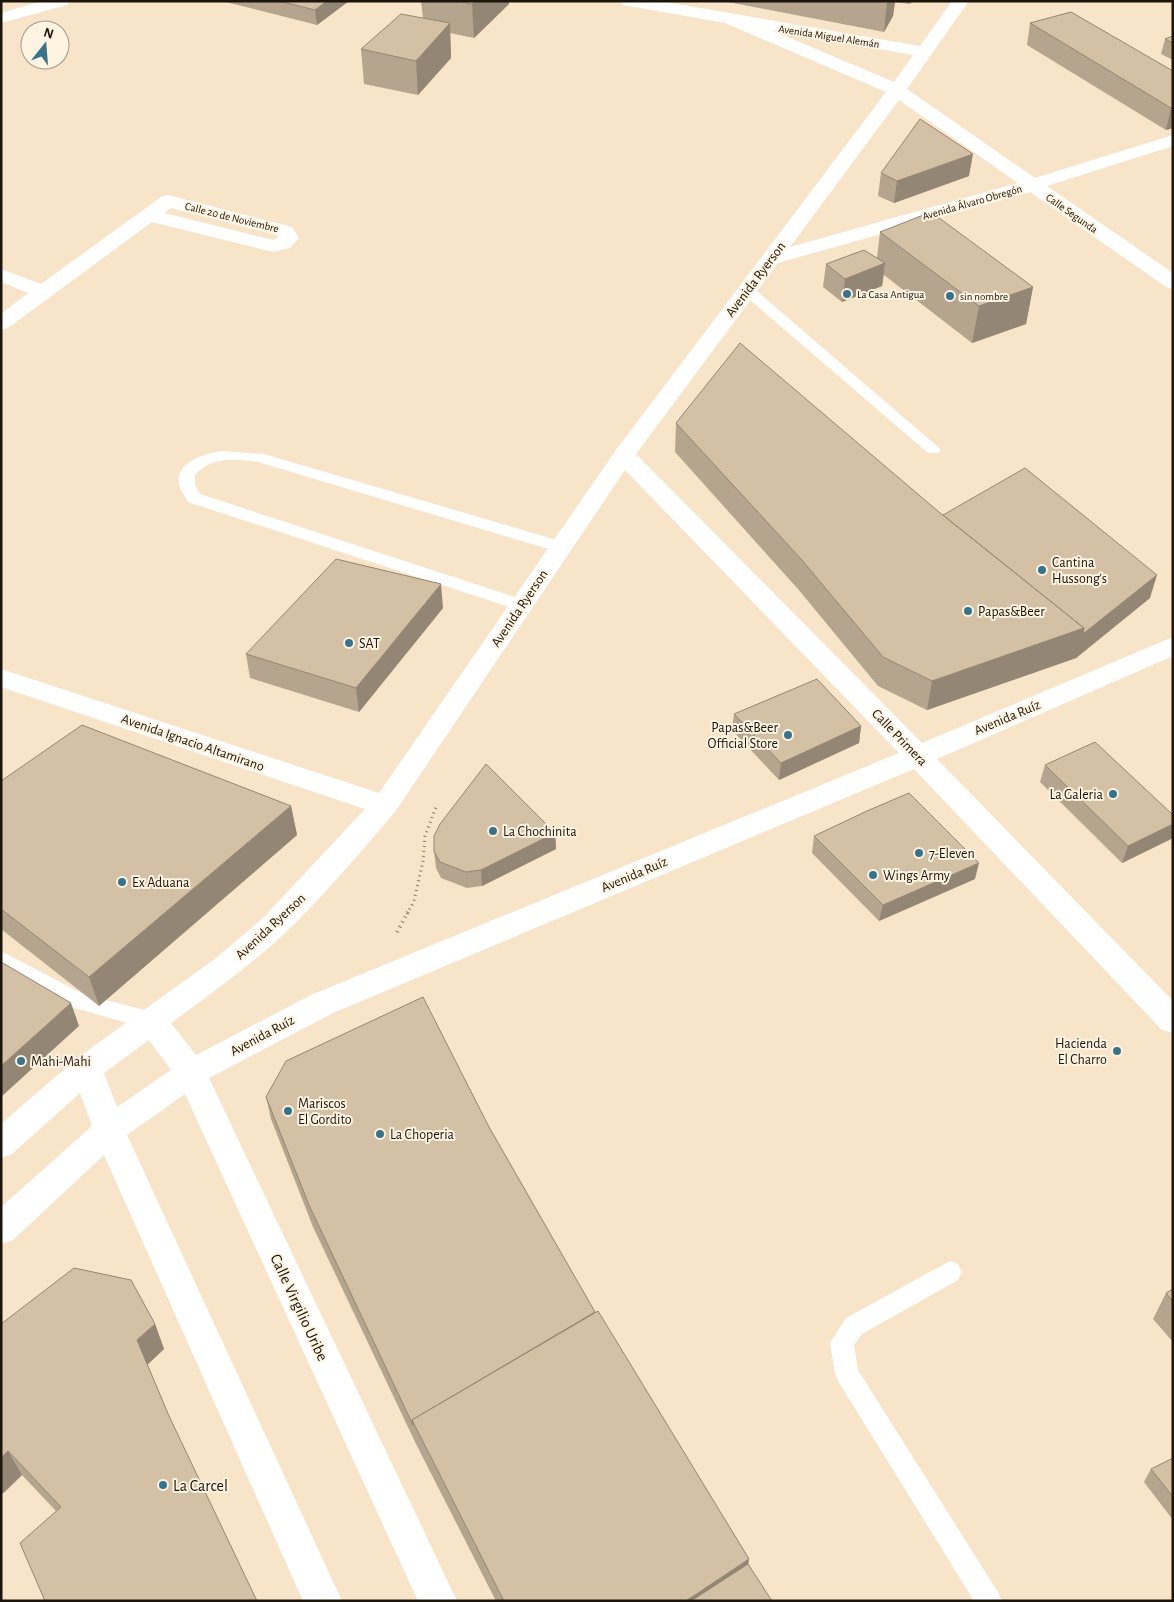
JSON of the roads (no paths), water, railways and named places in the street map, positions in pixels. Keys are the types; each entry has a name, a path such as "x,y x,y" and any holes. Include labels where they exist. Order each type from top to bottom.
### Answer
{"street":[{"path":"1,18 61,1"},
{"name":"Avenida Miguel Alemán","path":"629,1 926,52"},
{"name":"Avenida Ryerson","path":"1,1144 86,1068 227,966 272,927 350,845 384,805 624,455 898,90 961,1"},
{"name":"Avenida Miguel Alemán","path":"732,20 898,90"},
{"name":"Calle Segunda","path":"898,90 1173,283"},
{"name":"Avenida Álvaro Obregón","path":"770,259 1032,185 1173,140"},
{"name":"Calle 20 de Noviembre","path":"1,324 168,201 285,231 289,238 283,244 273,246 149,215"},
{"path":"1,275 42,292"},
{"name":"Calle Primera","path":"624,455 1173,1021"},
{"name":"Avenida Ruíz","path":"109,1130 191,1073 322,1004 918,756 1173,646"},
{"name":"Avenida Ignacio Altamirano","path":"7,686 384,805"},
{"name":"Calle Virgilio Uribe","path":"152,1021 191,1073 438,1601"},
{"path":"86,1068 109,1130 323,1601"},
{"path":"1,1229 109,1130"}],"lane":[{"path":"746,290 933,450"},
{"path":"521,605 194,498 186,487 186,476 195,465 208,457 228,455 259,457 561,546"},
{"path":"1,958 78,1001 152,1021"},
{"path":"950,1272 854,1326 842,1343 848,1374 989,1601"}],"place":[{"name":"La Casa Antigua","path":"847,294"},
{"name":"sin nombre","path":"950,296"},
{"name":"Cantina Hussong's","path":"1042,570"},
{"name":"Papas&Beer","path":"968,611"},
{"name":"SAT","path":"349,643"},
{"name":"Papas&Beer Official Store","path":"788,735"},
{"name":"La Galeria","path":"1113,794"},
{"name":"La Chochinita","path":"493,831"},
{"name":"7-Eleven","path":"919,853"},
{"name":"Wings Army","path":"873,875"},
{"name":"Ex Aduana","path":"122,882"},
{"name":"Hacienda El Charro","path":"1117,1051"},
{"name":"Mahi-Mahi","path":"21,1061"},
{"name":"Mariscos El Gordito","path":"288,1111"},
{"name":"La Choperia","path":"380,1134"},
{"name":"La Carcel","path":"163,1485"}]}
